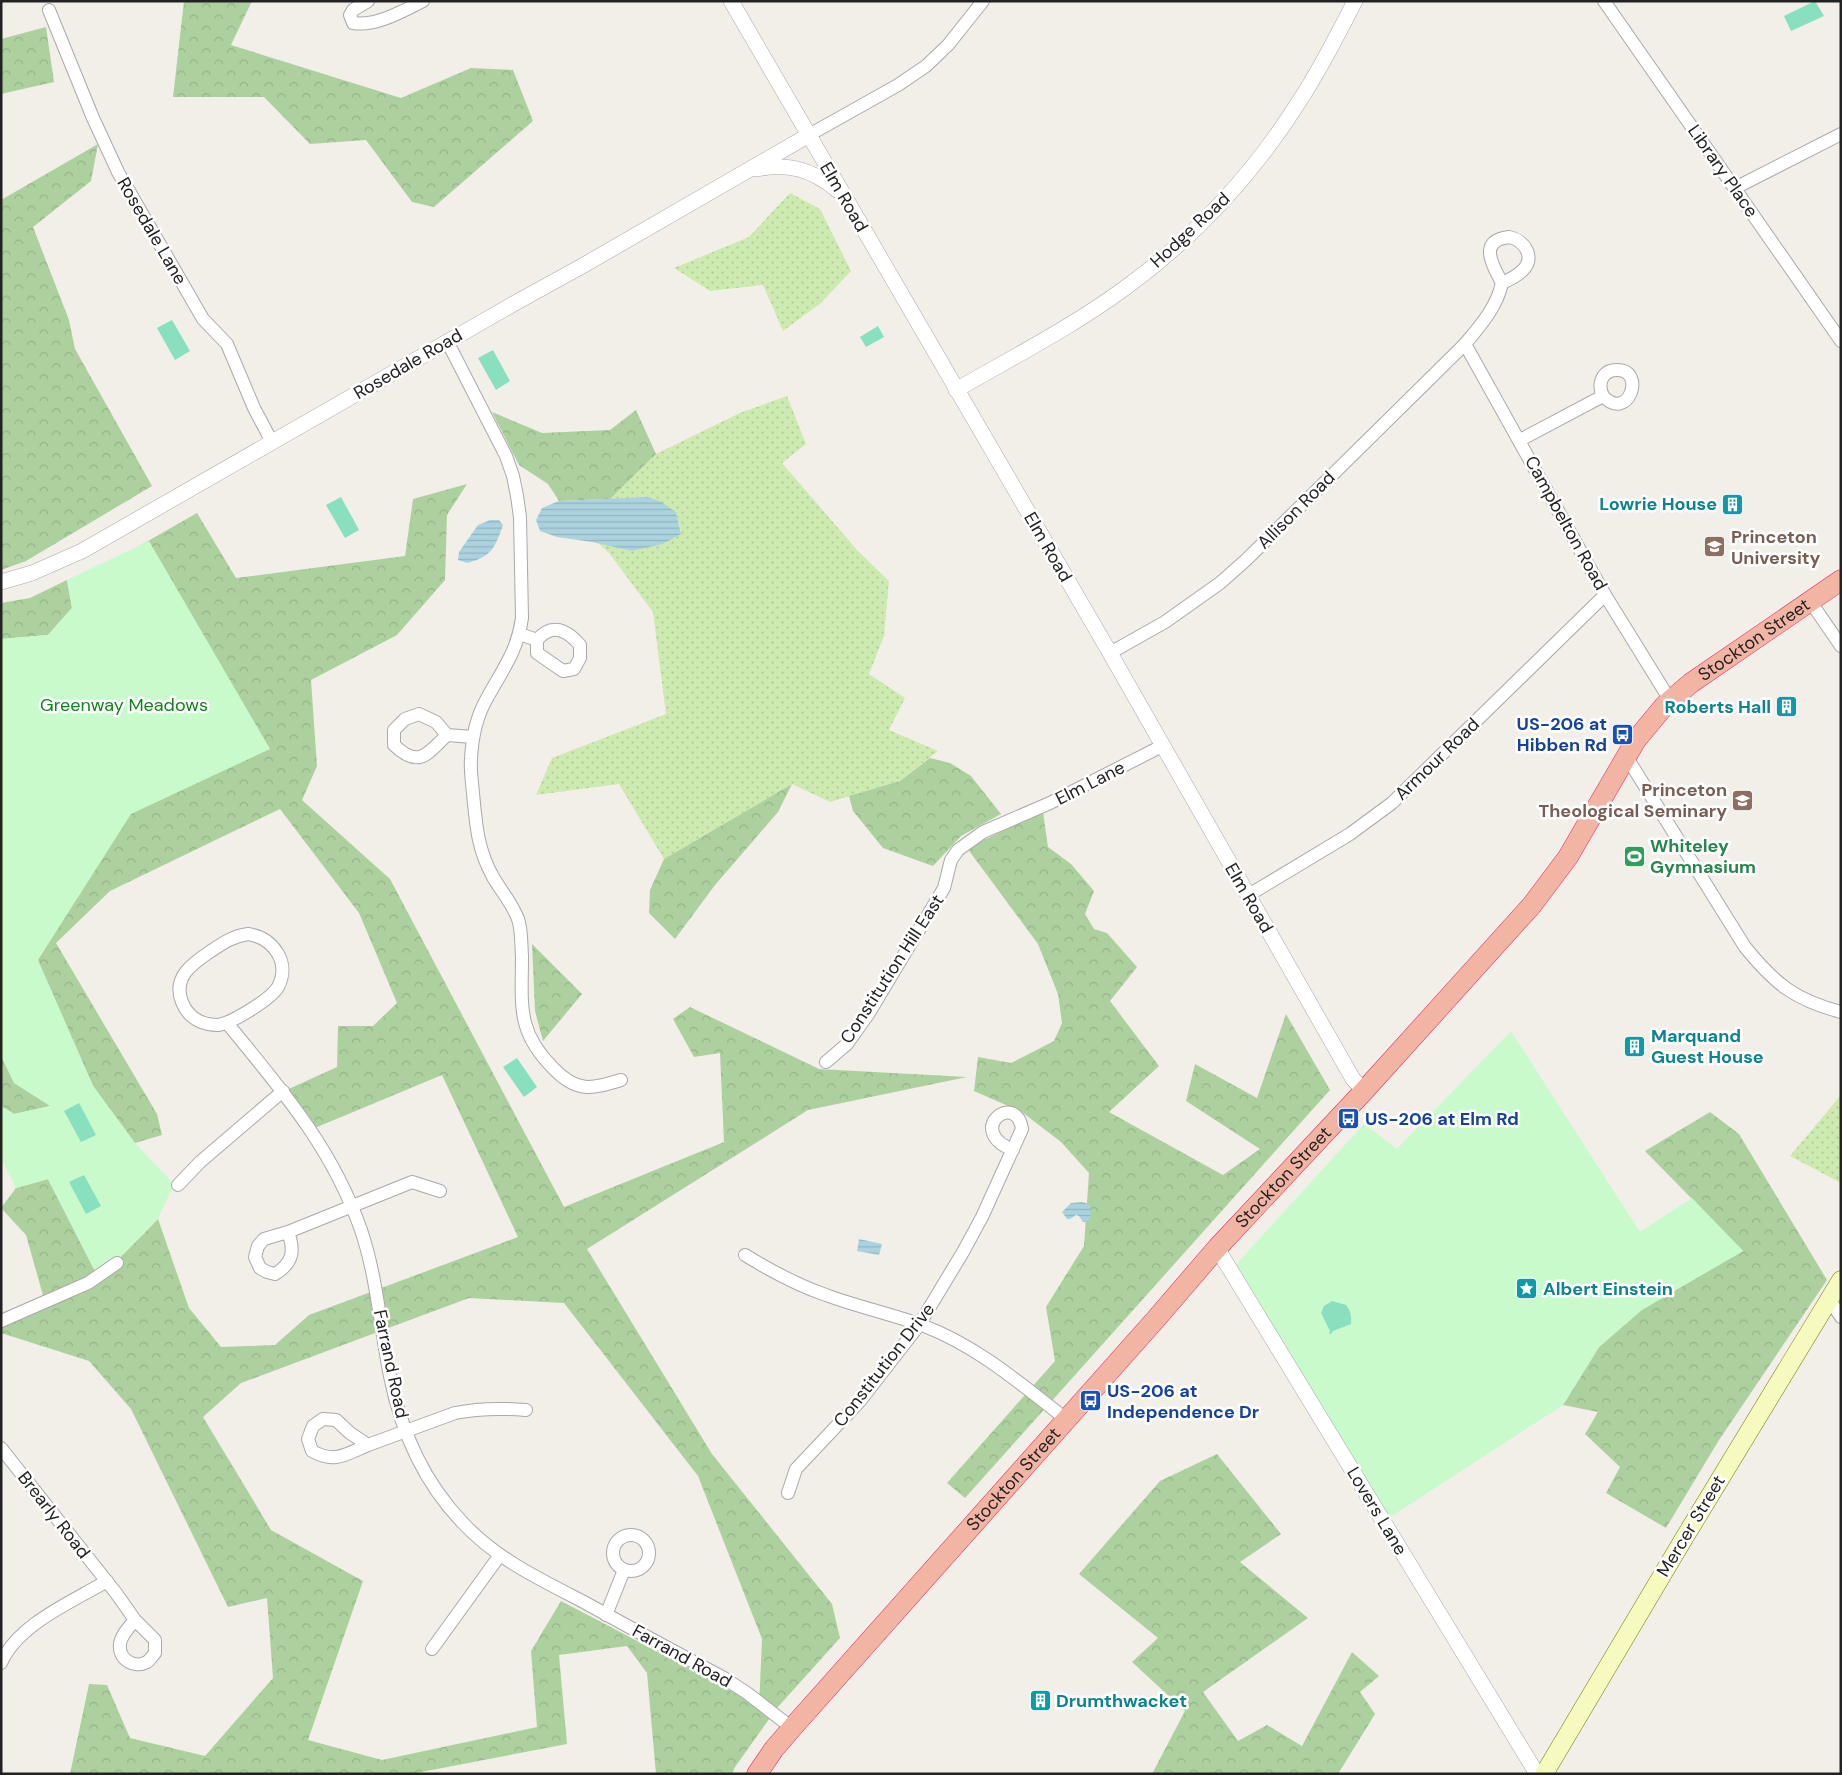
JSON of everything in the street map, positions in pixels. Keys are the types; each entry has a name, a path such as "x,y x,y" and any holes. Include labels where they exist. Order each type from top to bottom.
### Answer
{"highway":[{"name":"Stockton Street","path":"757,1774 792,1728 1217,1248 1364,1092 1532,905 1568,858 1626,756 1648,724 1670,700 1691,683 1841,580"}],"main road":[{"name":"Mercer Street","path":"1544,1774 1841,1280"}],"street":[{"path":"368,1 353,10 350,15 353,22 361,24 386,17 423,1"},
{"name":"Elm Road","path":"732,1 1110,653 1353,1079 1364,1092"},
{"path":"809,135 898,86 926,66 959,32 983,1"},
{"name":"Hodge Road","path":"956,390 1095,308 1155,264 1197,226 1235,187 1281,129 1321,66 1355,1"},
{"name":"Library Place","path":"1604,1 1841,342"},
{"name":"Rosedale Lane","path":"49,10 93,118 118,172 203,318 227,344 254,408 272,442"},
{"path":"1735,188 1841,134"},
{"name":"Rosedale Road","path":"1,582 32,573 82,550 809,135"},
{"path":"743,173 772,166 790,166 818,176 843,195"},
{"name":"Allison Road","path":"1110,653 1165,622 1220,583 1246,560 1465,344 1488,314 1500,293 1502,283"},
{"path":"447,342 506,456 518,496 520,517 522,618 520,634 508,662 485,702 473,737 470,764 477,836 481,852 518,919 522,935 521,1004 526,1030 539,1054 559,1075 578,1087 596,1088 622,1080"},
{"name":"Campbelton Road","path":"1465,344 1605,595 1670,700"},
{"path":"1520,440 1603,396"},
{"name":"Armour Road","path":"1247,896 1350,834 1392,803 1605,595"},
{"path":"1810,601 1841,646"},
{"path":"520,634 537,640"},
{"path":"447,735 473,737"},
{"name":"Elm Lane","path":"1017,818 1162,746"},
{"path":"1626,756 1741,941 1761,966 1795,994 1816,1005 1841,1012"},
{"name":"Constitution Hill East","path":"826,1062 847,1044 869,1013 944,888 951,860 958,850 983,832 1017,818"},
{"path":"248,934 265,939 272,945 281,960 282,969 278,988 266,999 227,1023 208,1024 200,1022 191,1016 181,1000 181,980 185,971 192,964 231,938 248,934"},
{"name":"Farrand Road","path":"227,1023 308,1124 324,1150 352,1206 370,1260 389,1374 396,1404 420,1465 448,1507 474,1534 500,1556 724,1678 747,1693 792,1728"},
{"path":"178,1185 200,1162 283,1092"},
{"name":"Constitution Drive","path":"788,1493 796,1468 860,1402 919,1325 977,1226 1013,1150"},
{"path":"288,1232 412,1182 440,1192"},
{"name":"Lovers Lane","path":"1217,1248 1537,1774"},
{"path":"745,1255 767,1269 826,1295 919,1325 946,1337 1007,1374 1066,1419"},
{"path":"1,1321 88,1283 117,1263"},
{"path":"1829,1299 1841,1317"},
{"path":"368,1445 406,1433 455,1413 485,1408 526,1410"},
{"name":"Brearly Road","path":"1,1448 107,1581 135,1620"},
{"path":"432,1649 500,1556"},
{"path":"606,1615 624,1570"},
{"path":"1,1663 10,1647 32,1625 107,1581"}],"green space":[{"path":"184,1 252,1 231,45 401,98 471,68 513,70 533,121 434,207 412,202 366,140 310,144 264,97 173,97"},
{"path":"1815,1 1824,16 1791,31 1784,16"},
{"path":"46,27 54,82 1,94 1,39"},
{"path":"98,144 91,181 33,227 69,320 75,349 152,486 26,561 1,570 1,200"},
{"path":"790,193 820,209 851,271 821,303 783,331 763,285 710,291 674,268 749,237"},
{"path":"172,320 190,351 175,360 157,328"},
{"path":"878,326 884,337 866,347 860,337"},
{"path":"493,350 510,381 496,390 478,358"},
{"path":"787,396 806,444 782,463 857,550 889,581 884,636 869,674 905,698 889,730 938,751 900,781 830,802 792,784 664,859 619,784 536,795 552,758 666,714 653,612 609,553 598,543 632,551 663,544 681,533 676,512 648,497 610,499 656,454 740,413"},
{"path":"636,410 656,454 610,499 559,501 548,484 519,465 492,412 542,433 610,430"},
{"path":"467,484 447,515 445,580 397,635 311,680 317,766 302,800 390,879 564,1207 724,1142 720,1053 694,1057 673,1019 690,1007 819,1069 967,1077 808,1110 587,1249 712,1454 832,1604 840,1638 777,1708 732,1774 656,1774 647,1673 627,1646 559,1655 567,1744 411,1774 70,1774 89,1684 107,1685 130,1738 205,1756 273,1678 267,1598 228,1607 131,1409 89,1361 1,1333 1,1324 46,1306 26,1235 1,1208 16,1188 48,1179 99,1279 158,1219 189,1308 221,1347 275,1345 309,1315 518,1237 442,1075 310,1130 282,1092 337,1067 338,1026 373,1026 397,1003 359,913 280,809 110,891 56,943 157,1114 162,1135 135,1143 93,1086 46,979 1,995 141,545 197,513 236,578 405,556 413,499","holes":["469,1298 564,1303 698,1476 762,1639 759,1707 561,1601 531,1651 537,1727 382,1760 308,1740 363,1581 271,1530 203,1417 241,1383"]},
{"path":"341,497 359,530 345,538 326,505"},
{"name":"Greenway Meadows","path":"149,541 270,749 131,814 38,960 93,1086 135,1143 174,1184 158,1219 99,1279 48,1179 16,1188 1,1158 1,1106 14,1114 50,1106 14,1083 1,1056 1,639 48,635 72,608 67,580"},
{"path":"67,580 72,608 48,635 1,639 1,603 30,598"},
{"path":"930,758 950,763 971,776 1001,814 961,836 933,866 883,848 853,811 849,796 900,781"},
{"path":"792,784 778,812 715,885 675,939 649,913 650,890 664,859"},
{"path":"1043,812 1048,847 1071,864 1094,891 1085,914 1094,929 1107,933 1137,967 1110,1001 1159,1066 1109,1112 1223,1175 1260,1149 1186,1101 1195,1064 1257,1098 1286,1014 1330,1090 965,1498 947,1483 1055,1361 1046,1307 1084,1246 1089,1173 1061,1142 1022,1112 974,1091 978,1057 1011,1063 1054,1041 1062,1023 1058,994 1038,944 967,848"},
{"path":"532,944 582,994 543,1041 535,1011"},
{"path":"1511,1031 1640,1232 1692,1198 1743,1251 1642,1310 1599,1347 1563,1405 1381,1523 1230,1271 1364,1124 1397,1149"},
{"path":"1,1056 15,1083 51,1106 14,1114 1,1106"},
{"path":"517,1058 537,1087 524,1097 503,1067"},
{"path":"1841,1095 1841,1183 1790,1156"},
{"path":"79,1103 96,1135 81,1142 64,1111"},
{"path":"1710,1112 1739,1134 1827,1280 1719,1440 1666,1528 1606,1493 1620,1467 1585,1434 1598,1412 1563,1405 1599,1347 1642,1309 1743,1251 1645,1151"},
{"path":"84,1175 101,1206 86,1214 69,1182"},
{"path":"1332,1301 1346,1305 1349,1309 1351,1324 1329,1334 1330,1331 1321,1313 1324,1306"},
{"path":"1217,1454 1281,1534 1240,1562 1308,1618 1203,1692 1238,1741 1267,1725 1302,1746 1352,1652 1379,1676 1360,1692 1375,1714 1338,1774 1152,1774 1185,1711 1132,1662 1158,1638 1079,1574 1160,1481"}],"water":[{"path":"648,497 661,502 676,512 681,534 663,544 632,551 592,542 557,537 540,531 536,520 542,508 559,501"},
{"path":"490,520 499,520 503,525 491,550 475,561 467,563 458,560 459,552 478,525"},
{"path":"1081,1202 1088,1204 1091,1208 1089,1221 1083,1222 1076,1215 1067,1219 1062,1212 1071,1203"},
{"path":"859,1239 882,1244 879,1255 857,1251"}],"place":[{"name":"Lowrie House","path":"1733,504"},
{"name":"Princeton University","path":"1715,547"},
{"name":"Roberts Hall","path":"1787,707"},
{"name":"US-206 at Hibben Rd","path":"1623,734"},
{"name":"Princeton Theological Seminary","path":"1743,800"},
{"name":"Whiteley Gymnasium","path":"1634,856"},
{"name":"Marquand Guest House","path":"1635,1046"},
{"name":"US-206 at Elm Rd","path":"1349,1119"},
{"name":"Albert Einstein","path":"1527,1289"},
{"name":"US-206 at Independence Dr","path":"1091,1401"},
{"name":"Drumthwacket","path":"1040,1701"}]}
